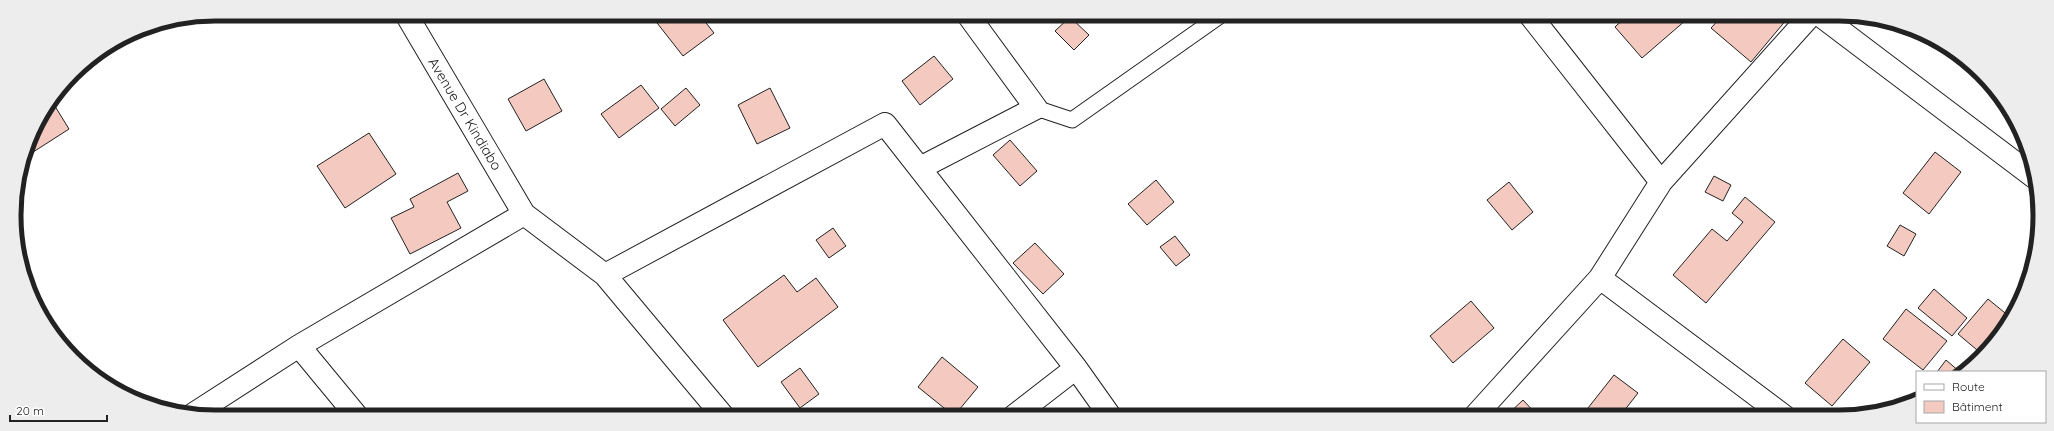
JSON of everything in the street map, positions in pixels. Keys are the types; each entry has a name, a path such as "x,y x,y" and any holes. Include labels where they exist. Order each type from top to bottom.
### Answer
{"street":[{"name":"Avenue Dr Kindiabo","path":"410,21 524,214"},
{"path":"920,168 1036,108 972,21"},
{"path":"1535,21 1661,182"},
{"path":"1480,410 1600,278 1661,182 1806,21"},
{"path":"1828,21 2028,172"},
{"path":"605,275 885,124 1076,368 1106,410"},
{"path":"200,410 299,346 524,214 605,275 718,410"},
{"path":"1600,278 1776,410"},
{"path":"299,346 352,410"},
{"path":"1022,410 1076,368"}],"lane":[{"path":"1036,108 1072,120 1212,21"}],"building":[{"path":"656,21 705,21 714,33 683,56"},
{"path":"1066,21 1074,21 1089,35 1074,50 1055,31"},
{"path":"1622,21 1685,21 1642,58 1615,27"},
{"path":"1717,21 1738,21 1741,23 1743,21 1785,21 1751,62 1711,28"},
{"path":"934,56 953,79 920,105 902,81"},
{"path":"544,79 562,111 526,131 508,99"},
{"path":"641,85 659,108 619,138 601,114"},
{"path":"686,88 700,105 675,126 661,109"},
{"path":"770,88 790,128 757,144 738,105"},
{"path":"55,106 69,129 31,154 41,129"},
{"path":"369,133 396,174 345,208 317,166"},
{"path":"1010,140 1037,171 1020,186 993,155"},
{"path":"1935,152 1961,172 1929,214 1903,193"},
{"path":"458,173 468,191 447,202 461,228 410,254 391,218 414,207 410,199"},
{"path":"1714,176 1731,185 1723,201 1705,192"},
{"path":"1156,180 1174,202 1147,225 1128,204"},
{"path":"1509,182 1533,212 1512,230 1487,200"},
{"path":"1745,197 1775,222 1706,303 1673,275 1712,229 1727,241 1743,222 1732,213"},
{"path":"1900,225 1916,234 1904,256 1887,246"},
{"path":"833,228 846,246 829,258 816,240"},
{"path":"1175,236 1190,255 1176,266 1160,247"},
{"path":"1035,243 1064,274 1043,294 1013,263"},
{"path":"784,275 797,292 816,278 838,307 758,367 723,320"},
{"path":"1934,289 1967,318 1952,336 1918,308"},
{"path":"1988,299 2006,314 1993,334 1978,351 1958,334"},
{"path":"1471,301 1494,328 1453,363 1430,336"},
{"path":"1906,309 1947,341 1923,370 1883,339"},
{"path":"1843,339 1870,362 1832,406 1805,383"},
{"path":"942,357 978,387 959,410 947,410 918,387"},
{"path":"1946,360 1957,370 1956,371 1938,371"},
{"path":"800,368 819,394 800,408 781,382"},
{"path":"1614,375 1638,393 1625,410 1591,410 1588,408"},
{"path":"1523,400 1532,410 1512,410"}]}
